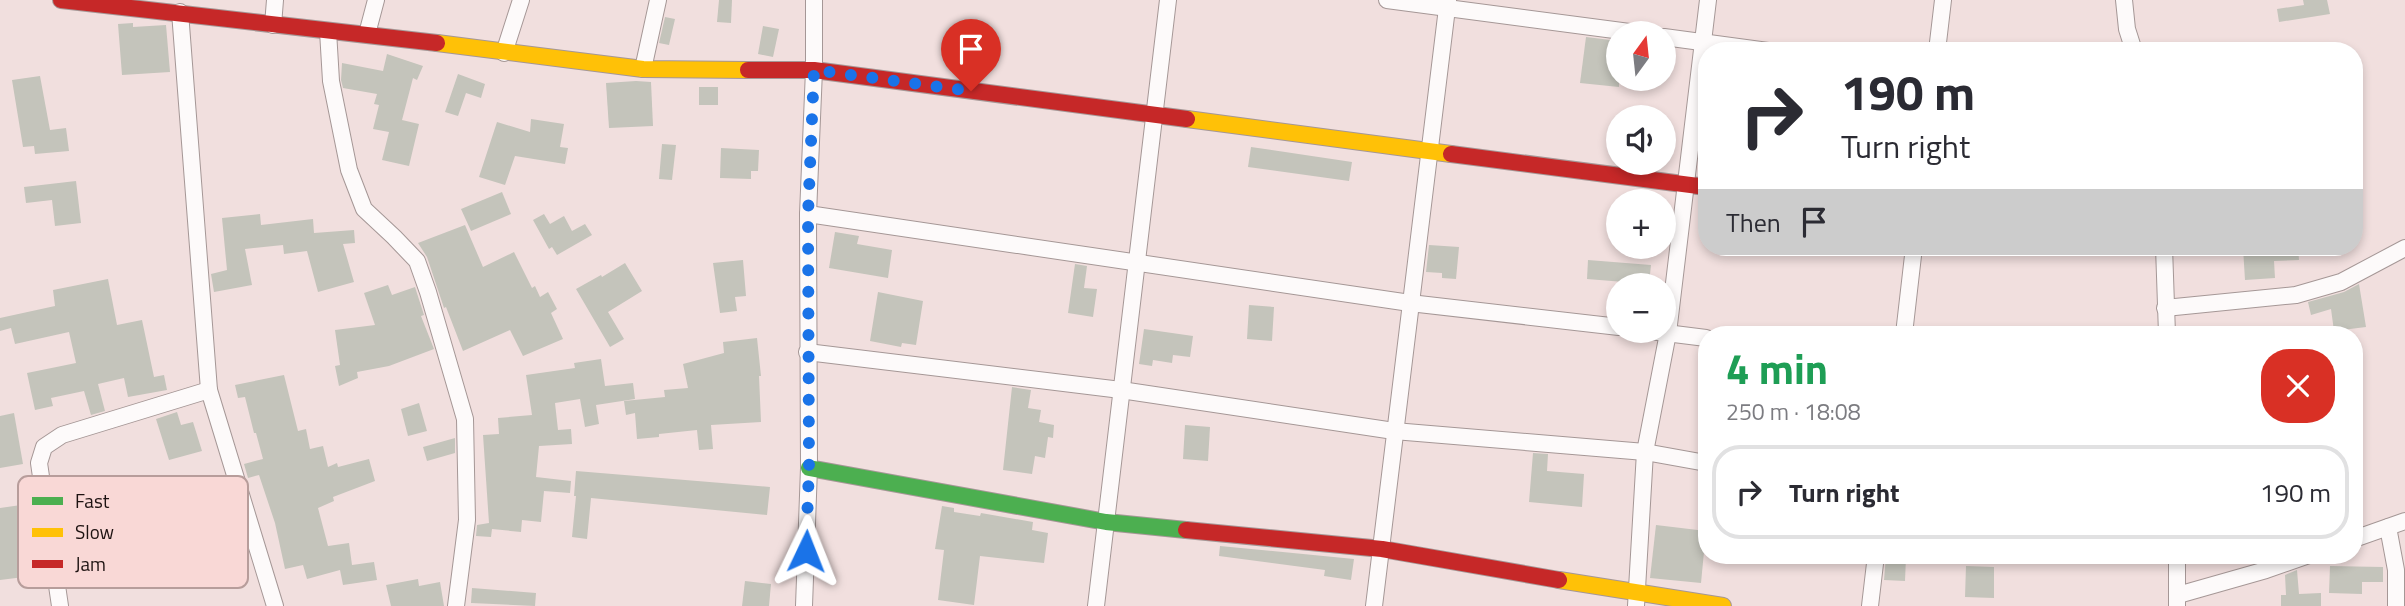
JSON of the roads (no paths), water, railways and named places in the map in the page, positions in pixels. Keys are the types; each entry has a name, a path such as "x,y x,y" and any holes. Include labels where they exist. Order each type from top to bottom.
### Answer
{"street":[{"path":"61,0 367,34 643,69 814,70 1698,186"},
{"path":"273,24 275,0"},
{"path":"367,34 376,0"},
{"path":"504,53 521,0"},
{"path":"643,69 658,0"},
{"path":"804,606 809,468 808,215 814,0"},
{"path":"1096,606 1168,0"},
{"path":"1387,0 1447,4 1606,28"},
{"path":"1676,39 1703,42 1708,0"},
{"path":"1938,42 1943,0"},
{"path":"2124,0 2131,42"},
{"path":"1374,606 1447,4"},
{"path":"180,12 209,390 235,476"},
{"path":"328,31 331,81 349,170 364,209 417,261 465,419 467,520 456,606"},
{"path":"1675,273 1698,84"},
{"path":"808,215 1410,303 1606,326"},
{"path":"2165,308 2295,295 2341,282 2405,248"},
{"path":"1905,326 1913,256"},
{"path":"2164,256 2166,326"},
{"path":"1676,334 1698,337"},
{"path":"1637,600 1645,452 1666,343"},
{"path":"807,352 1121,390 1395,431 1645,452 1698,462"},
{"path":"41,476 39,463 44,447 62,435 209,390"},
{"path":"809,468 1106,522 1382,549 1637,600 1723,606"},
{"path":"248,518 275,606"},
{"path":"2363,536 2405,521"},
{"path":"2388,527 2396,570 2396,606"},
{"path":"1870,606 1875,564"},
{"path":"2177,564 2177,600 2283,564"},
{"path":"57,588 60,606"}]}
